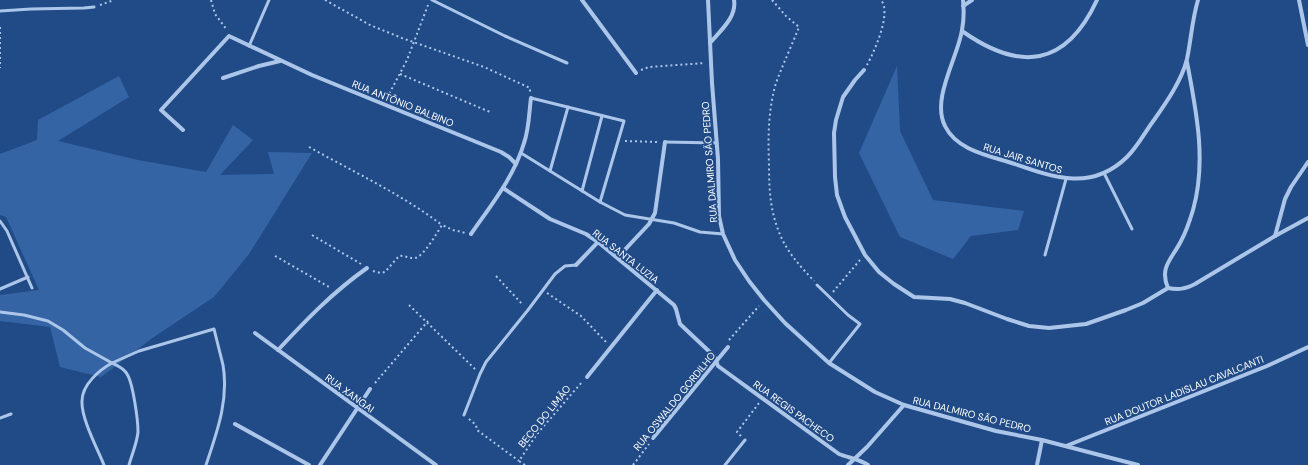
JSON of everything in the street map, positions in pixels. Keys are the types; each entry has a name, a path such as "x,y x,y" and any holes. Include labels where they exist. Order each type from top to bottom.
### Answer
{"street":[{"path":"582,0 636,73"},
{"name":"RUA DALMIRO SÃO PEDRO","path":"708,0 717,143 719,210 723,234 735,260 764,300 785,323 829,364 875,392 904,405 996,431 1042,440 1138,465"},
{"path":"710,43 733,14 735,6 734,0"},
{"name":"RUA JAIR SANTOS","path":"963,0 962,31 943,90 942,114 944,126 952,136 962,144 974,150 1045,175 1066,179 1078,179 1104,173 1127,157 1136,146 1174,90 1187,61 1198,0"},
{"path":"963,6 972,0"},
{"path":"962,31 983,44 1005,53 1037,57 1049,54 1072,39 1082,26 1097,0"},
{"path":"1299,0 1308,45"},
{"name":"RUA ANTÔNIO BALBINO","path":"229,36 281,61 384,105 501,152 516,164"},
{"path":"183,130 161,110 229,36"},
{"path":"223,78 259,66 281,61"},
{"path":"1168,288 1164,277 1165,267 1182,241 1189,223 1197,192 1201,158 1195,105 1187,61"},
{"path":"864,70 843,97 839,107 834,133 837,195 845,218 865,255 879,272 894,284 914,296 950,299 1030,326 1049,328 1086,324 1143,303 1168,288 1185,289 1308,218"},
{"path":"471,234 503,188 521,153 527,132 531,98"},
{"path":"618,257 652,220 655,213 665,142"},
{"path":"1275,236 1284,199 1308,162"},
{"name":"RUA SANTA LUZIA","path":"503,188 550,218 586,234 618,257 674,305 680,324 714,356 716,361"},
{"path":"576,265 598,242"},
{"path":"278,350 319,307 367,268"},
{"path":"587,377 657,290"},
{"name":"RUA XANGAI","path":"255,333 436,465"},
{"name":"RUA OSWALDO GORDILHO","path":"653,438 728,347"},
{"name":"RUA DOUTOR LADISLAU CAVALCANTI","path":"1065,446 1268,366 1308,347"},
{"name":"RUA REGIS PACHECO","path":"716,361 718,366 839,454 861,460 868,465"},
{"path":"320,465 370,389"},
{"path":"848,465 904,405"},
{"path":"235,424 309,465"},
{"path":"1037,465 1042,440"}],"lane":[{"path":"249,46 269,0"},
{"path":"431,0 492,31 567,63"},
{"path":"0,11 94,7"},
{"path":"531,98 624,121 600,202"},
{"path":"550,171 568,107"},
{"path":"582,191 602,116"},
{"path":"665,142 717,143"},
{"path":"521,153 600,202 625,215 674,223 700,232 723,234"},
{"path":"1104,173 1132,229"},
{"path":"1045,255 1066,179"},
{"path":"0,222 7,231 32,288"},
{"path":"464,415 486,362 560,269 565,266 576,265"},
{"path":"0,289 28,277"},
{"path":"817,285 860,324 829,364"},
{"path":"0,312 24,315 48,321 63,330 85,348 124,370 130,382 138,421 136,440 129,465"},
{"path":"104,465 84,413 82,400 83,392 87,385 112,364 139,351 214,329 222,365 224,398 219,427 206,465"},
{"path":"0,418 11,414"},
{"path":"725,465 745,440"}],"path":[{"path":"94,7 114,0"},
{"path":"211,0 215,14 226,27 229,36"},
{"path":"326,0 370,24 414,42 484,67 530,88 531,98"},
{"path":"384,105 400,74 431,0"},
{"path":"772,0 786,16 799,27 776,83 769,120 768,139 772,213 779,233 788,250 801,268 817,285"},
{"path":"864,70 873,55 880,33 884,15 884,7 881,0"},
{"path":"0,27 0,68"},
{"path":"636,73 649,67 711,63"},
{"path":"400,74 490,112"},
{"path":"618,141 665,142"},
{"path":"309,147 396,194 424,211 442,225 453,230 471,234"},
{"path":"312,235 367,268 381,273 386,271 399,256 413,258 418,257 442,225"},
{"path":"829,297 865,255"},
{"path":"275,256 337,292"},
{"path":"496,276 528,310"},
{"path":"543,290 581,316 611,347"},
{"path":"728,347 726,344 764,300"},
{"path":"409,305 428,321 480,374"},
{"path":"370,389 428,321"},
{"name":"BECO DO LIMÃO","path":"525,465 519,461 537,434 587,377"},
{"path":"745,440 737,432 762,399"},
{"path":"464,415 476,425 477,430 519,461"},
{"name":"RUA OSWALDO GORDILHO","path":"633,465 653,438"}],"shaded area":[{"path":"897,66 900,131 933,200 1024,211 1018,230 971,236 953,259 900,237 859,153"},
{"path":"119,76 129,97 58,141 138,160 206,172 233,125 253,140 220,175 274,174 268,152 312,153 249,254 214,297 151,339 101,377 60,367 50,327 0,321 0,295 39,290 6,217 0,215 0,154 37,140 38,120"}]}
